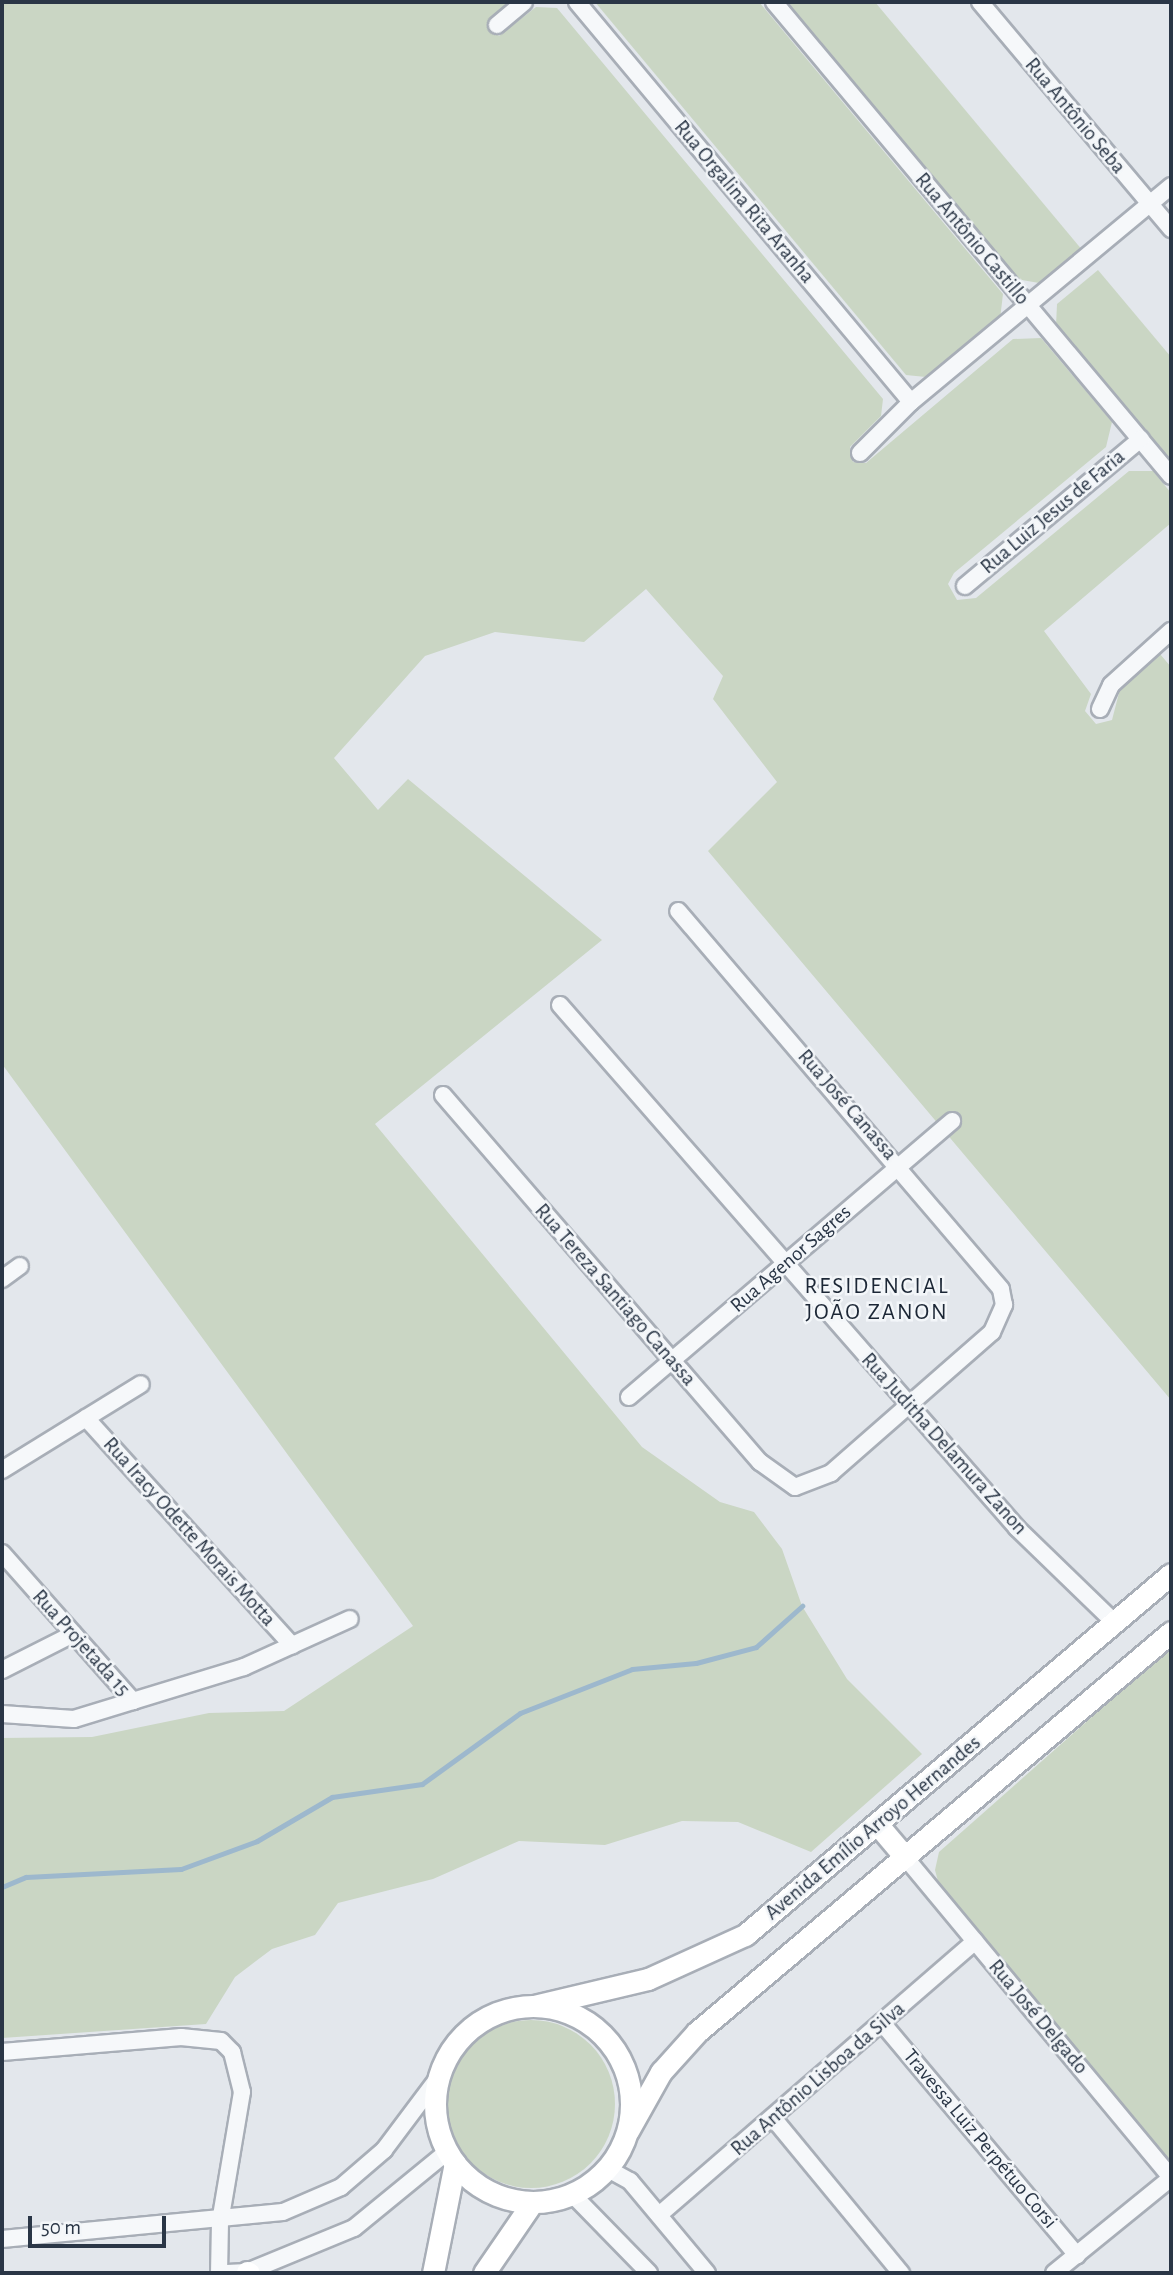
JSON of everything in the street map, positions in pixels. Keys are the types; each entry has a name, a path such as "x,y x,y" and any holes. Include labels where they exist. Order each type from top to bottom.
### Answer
{"main road":[{"name":"Avenida Emílio Arroyo Hernandes","path":"534,2006 698,1961 788,1903 1171,1574"},
{"name":"Avenida Emílio Arroyo Hernandes","path":"628,2131 677,2051 1171,1632"},
{"path":"878,1825 905,1857"},
{"path":"433,2273 451,2157 435,2103 439,2078 464,2034 508,2009 534,2006 583,2020 611,2046 628,2080 628,2131 608,2169 573,2195 532,2203 489,2192 451,2157"},
{"path":"484,2273 532,2203"}],"street":[{"path":"497,25 524,2"},
{"name":"Rua Orgalina Rita Aranha","path":"577,2 911,402"},
{"name":"Rua Antônio Castillo","path":"774,2 1171,476"},
{"name":"Rua Antônio Seba","path":"980,2 1171,229"},
{"path":"860,453 911,402 1171,186"},
{"name":"Rua Luiz Jesus de Faria","path":"965,586 1141,439"},
{"path":"1100,709 1111,685 1171,631"},
{"name":"Rua José Canassa","path":"678,911 989,1269 1004,1305 992,1332 909,1405"},
{"name":"Rua Juditha Delamura Zanon","path":"560,1005 1017,1528 1114,1622"},
{"name":"Rua Tereza Santiago Canassa","path":"443,1096 760,1462 795,1487 831,1473 909,1405"},
{"name":"Rua Agenor Sagres","path":"629,1397 952,1121"},
{"path":"2,1279 20,1266"},
{"path":"2,1470 141,1384"},
{"name":"Rua Iracy Odette Morais Motta","path":"86,1418 292,1645"},
{"name":"Rua Projetada 15","path":"2,1553 133,1701"},
{"path":"2,1714 74,1719 244,1667 350,1619"},
{"path":"2,1670 73,1634"},
{"name":"Rua José Delgado","path":"905,1857 1171,2177"},
{"name":"Rua Antônio Lisboa da Silva","path":"659,2215 774,2119 975,1941"},
{"name":"Travessa Luiz Perpétuo Corsi","path":"883,2024 1077,2255"},
{"path":"2,2052 181,2037 221,2041 243,2079 220,2222 219,2273"},
{"path":"2,2239 220,2222 283,2212 341,2187 384,2150 439,2078"},
{"path":"774,2119 901,2273"},
{"path":"227,2273 248,2273 354,2228 451,2157"},
{"path":"608,2169 630,2181 707,2273"},
{"path":"1054,2273 1171,2177"},
{"path":"573,2195 649,2273"}],"green space":[{"path":"2,2 509,2 488,22 499,36 536,7 557,8 883,399 881,416 850,447 853,462 866,463 1013,339 1041,338 1112,422 1106,447 954,573 948,584 957,600 976,598 1129,471 1153,471 1171,493 1171,523 1044,631 1091,694 1085,711 1096,724 1112,720 1120,689 1160,654 1171,667 1171,1400 708,851 777,782 713,699 723,676 646,589 584,642 495,632 425,656 334,758 378,810 408,779 602,940 375,1124 642,1447 720,1502 754,1512 782,1549 802,1606 847,1679 922,1754 811,1852 738,1822 682,1821 605,1845 519,1841 433,1879 338,1903 315,1935 272,1949 235,1977 206,2024 2,2038 2,1738 92,1737 209,1713 284,1711 413,1626 2,1064"},
{"path":"595,2 759,2 1003,294 1000,319 926,377 906,375"},
{"path":"785,2 875,2 1083,251 1045,284 1016,279"},
{"path":"1098,270 1171,357 1171,462 1056,326 1057,304"},
{"path":"1171,1647 1171,2163 940,1889 935,1870 939,1852"},
{"path":"531,2020 563,2026 591,2044 609,2072 615,2104 609,2136 591,2164 563,2182 531,2188 499,2182 471,2164 453,2136 447,2104 453,2072 471,2044 499,2026"}],"waterway":[{"path":"2,1887 26,1877 181,1869 257,1841 332,1797 422,1784 520,1713 632,1669 696,1663 756,1647 802,1606"}],"district":[{"name":"RESIDENCIAL JOÃO ZANON","path":"877,1300"}]}
